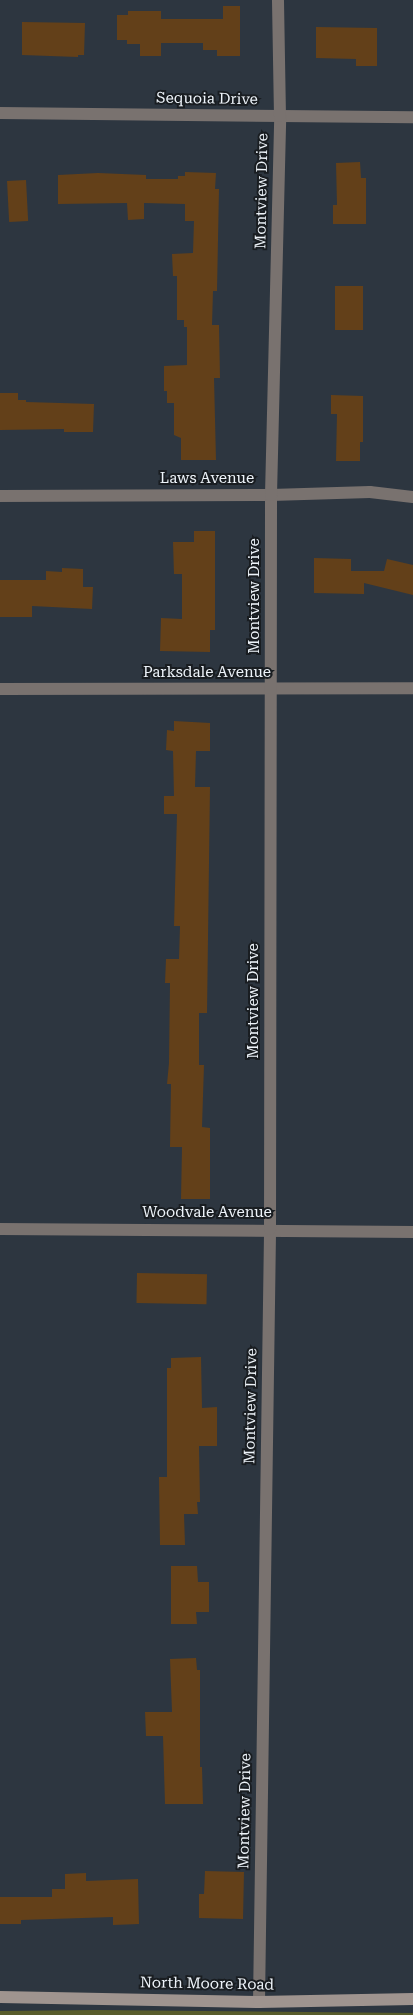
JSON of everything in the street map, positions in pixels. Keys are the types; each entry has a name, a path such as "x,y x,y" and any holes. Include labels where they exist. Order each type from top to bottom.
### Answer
{"main road":[{"name":"North Moore Road","path":"0,1997 259,2002 413,1999"}],"street":[{"name":"Montview Drive","path":"259,2002 270,1229 271,495 280,116 278,0"},
{"name":"Sequoia Drive","path":"0,113 413,117"},
{"name":"Laws Avenue","path":"0,496 271,495 370,492 413,497"},
{"name":"Parksdale Avenue","path":"0,690 413,688"},
{"name":"Woodvale Avenue","path":"0,1229 270,1229 413,1232"}],"green space":[{"path":"0,2011 413,2013 413,2015 0,2015"}],"building":[{"path":"223,6 240,6 240,56 217,56 217,50 203,50 203,43 161,43 161,56 140,56 140,44 127,44 127,40 117,40 117,15 128,15 128,11 161,11 161,19 223,19"},
{"path":"22,22 85,23 84,55 78,55 78,57 22,55"},
{"path":"316,27 377,28 377,66 356,66 356,59 316,58"},
{"path":"360,162 361,178 366,178 366,224 333,224 333,205 337,205 336,163"},
{"path":"185,172 216,173 215,189 219,189 217,291 213,291 212,325 219,325 220,378 214,378 216,460 181,460 181,438 174,435 174,403 167,403 167,391 164,391 164,366 187,365 187,327 184,327 184,320 177,320 177,276 173,276 172,254 193,253 194,221 185,221 185,204 144,203 144,219 128,220 127,203 58,204 58,175 98,173 146,175 146,179 178,179 178,176 185,176"},
{"path":"26,180 28,221 9,222 7,181"},
{"path":"335,286 363,286 363,330 335,330"},
{"path":"0,393 18,393 18,400 26,400 26,402 94,404 93,432 64,432 64,429 0,430"},
{"path":"331,395 363,396 363,442 360,442 360,461 336,461 337,414 331,414"},
{"path":"194,531 215,531 215,630 210,630 210,652 160,651 161,618 182,619 182,574 174,574 173,542 194,542"},
{"path":"314,558 351,559 351,571 384,571 387,559 413,565 413,595 364,583 364,594 314,593"},
{"path":"62,568 83,569 83,587 93,587 92,609 32,606 32,617 0,617 0,580 46,580 46,571 62,572"},
{"path":"174,721 210,723 210,751 196,751 195,787 210,787 207,1013 199,1013 199,1065 204,1065 202,1127 210,1128 210,1199 181,1199 182,1147 170,1147 171,1084 167,1084 170,983 165,983 166,959 179,959 180,926 174,926 177,814 164,814 164,796 174,796 173,751 166,750 167,730 174,731"},
{"path":"137,1273 207,1274 206,1304 136,1303"},
{"path":"201,1357 202,1408 217,1407 217,1446 199,1446 200,1502 197,1502 198,1514 184,1514 185,1545 160,1545 159,1477 167,1477 167,1368 171,1368 171,1358"},
{"path":"171,1566 197,1566 198,1582 209,1582 209,1612 196,1612 197,1624 171,1624"},
{"path":"196,1658 197,1670 200,1670 200,1767 202,1767 203,1804 165,1804 163,1736 146,1736 145,1712 172,1712 170,1659"},
{"path":"205,1871 244,1872 243,1919 199,1918 199,1894 204,1894"},
{"path":"86,1873 86,1881 138,1879 139,1924 113,1925 113,1917 21,1920 21,1924 0,1924 0,1897 52,1897 52,1889 65,1889 65,1874"}]}
